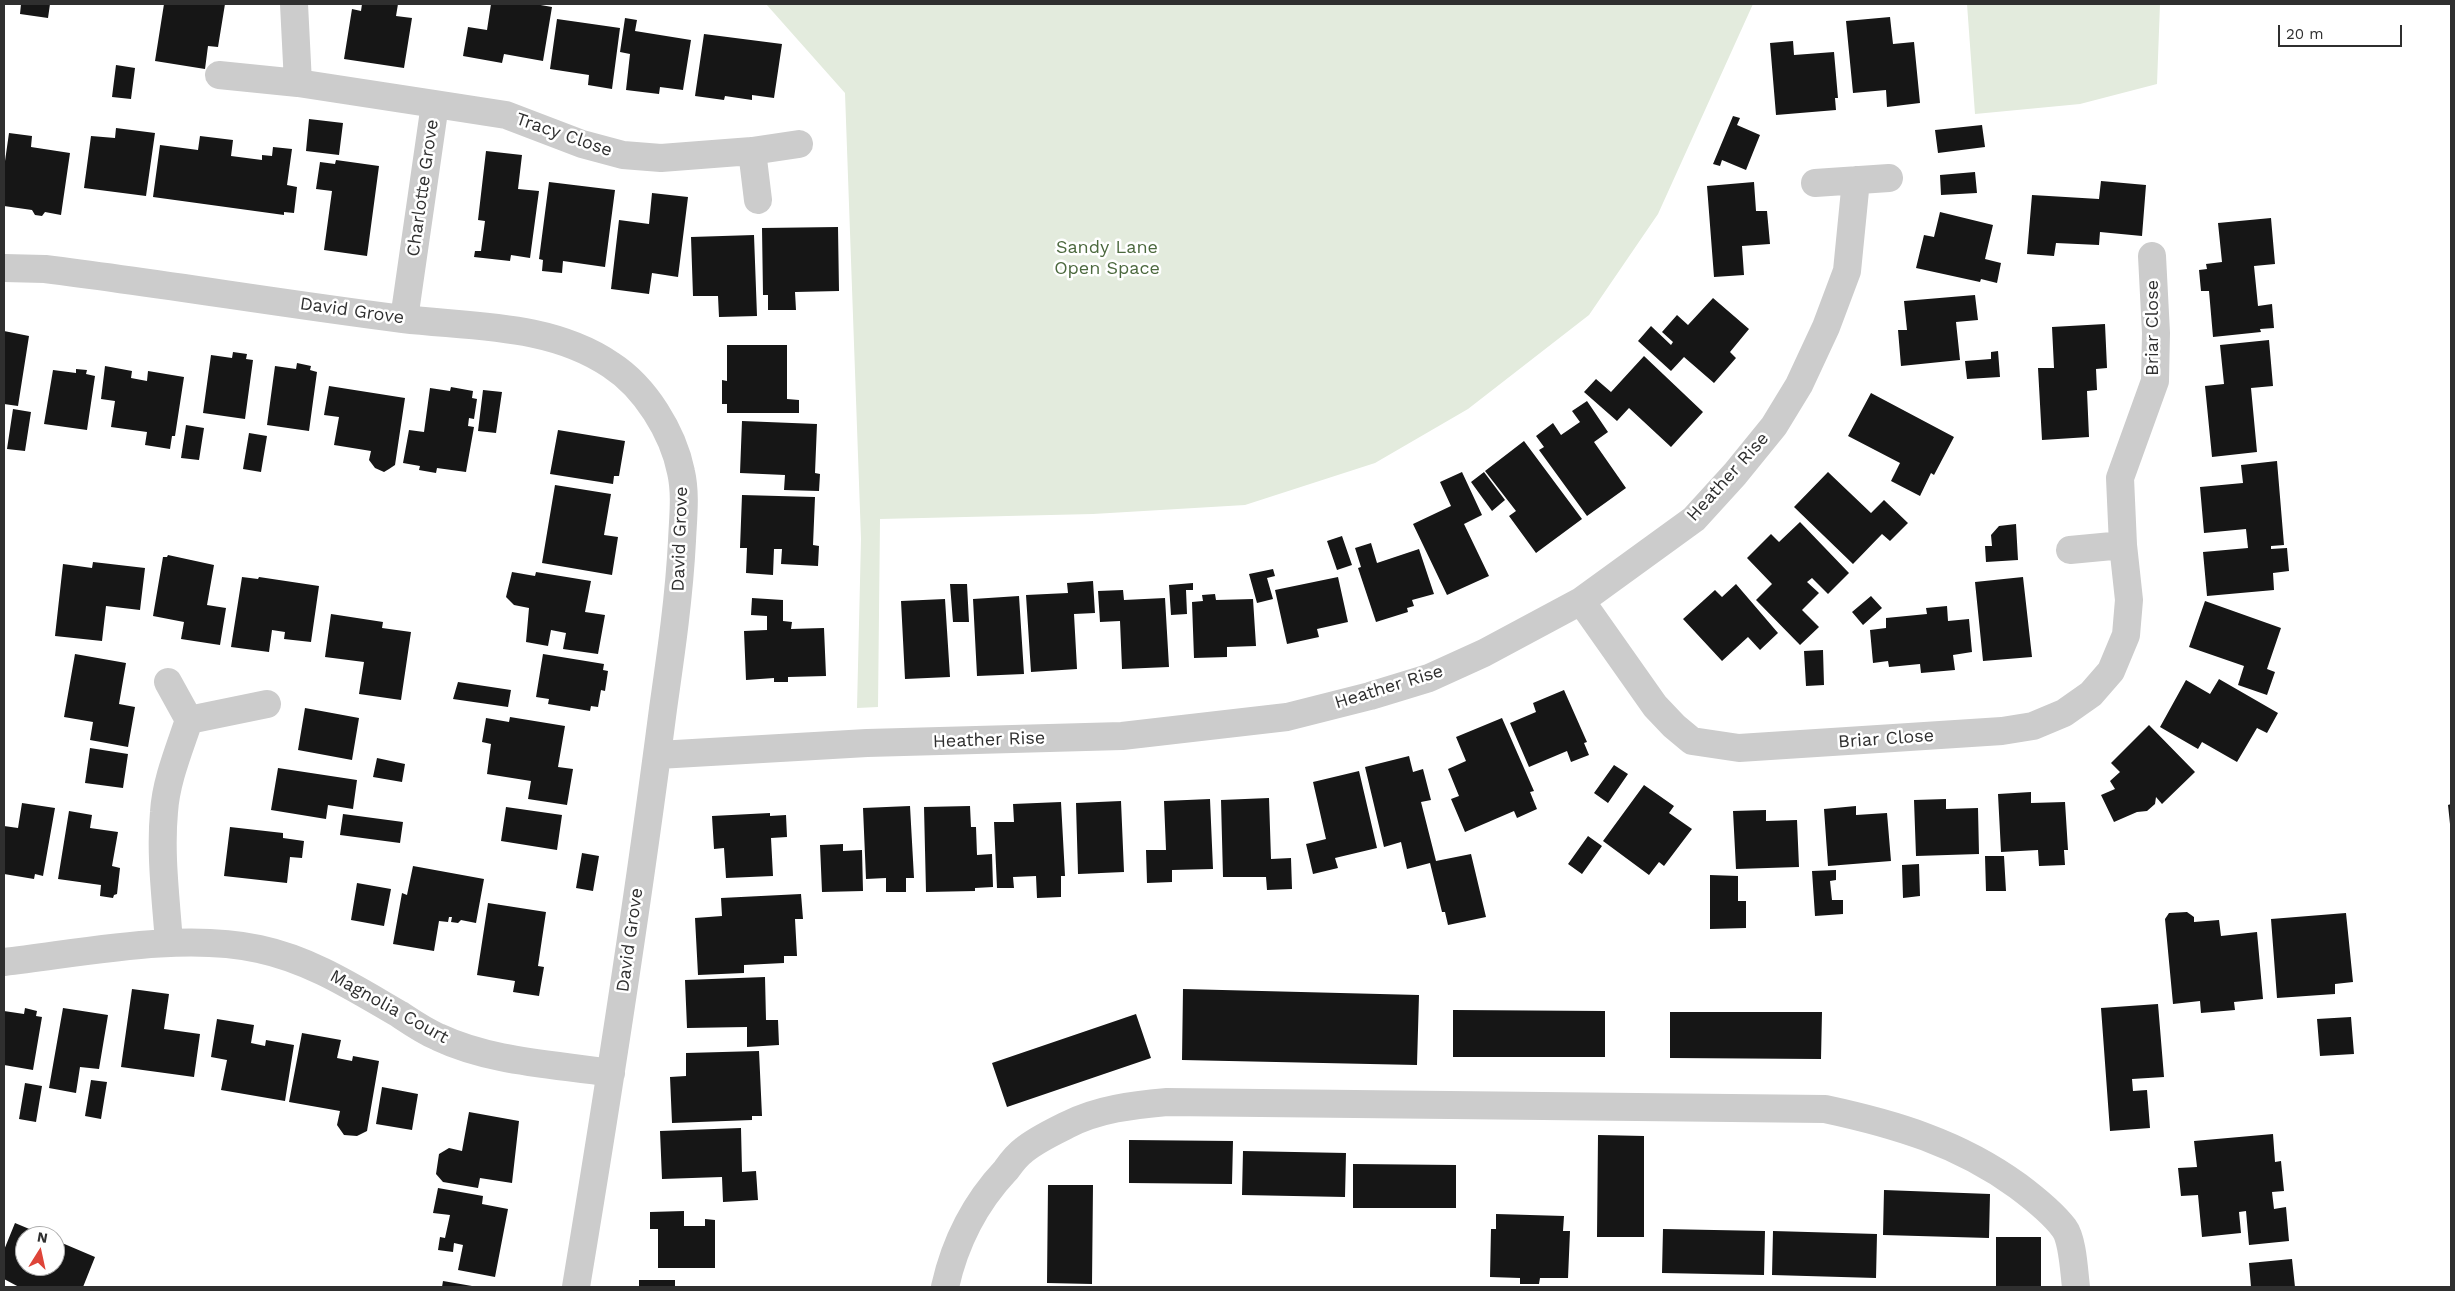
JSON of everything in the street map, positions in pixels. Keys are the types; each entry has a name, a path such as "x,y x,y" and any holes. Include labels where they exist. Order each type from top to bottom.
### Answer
{"street":[{"path":"294,4 298,83"},
{"name":"Charlotte Grove","path":"219,75 298,83 435,104 404,319"},
{"name":"Tracy Close","path":"435,104 506,115 582,144 623,155 662,158 752,151 799,144"},
{"path":"752,151 758,200"},
{"path":"1815,183 1889,178"},
{"name":"Heather Rise","path":"658,755 867,744 1122,736 1287,717 1370,696 1429,678 1484,653 1581,602 1694,519 1735,474 1774,426 1799,385 1822,336 1847,270 1856,180"},
{"name":"Briar Close","path":"1581,602 1655,706 1692,741 1739,748 2002,731 2033,726 2064,713 2091,694 2111,671 2126,635 2129,600 2123,545 2120,478 2155,381 2156,333 2152,256"},
{"name":"David Grove","path":"4,268 45,269 404,319 508,330 558,339 613,365 638,388 654,410 674,446 682,473 684,503 679,589 658,755 611,1073 576,1287"},
{"path":"2070,550 2123,545"},
{"path":"168,682 189,720 171,774 164,811 162,849 169,942"},
{"path":"189,720 267,704"},
{"name":"Magnolia Court","path":"4,962 169,942 217,943 259,949 299,961 329,974 437,1037 486,1055 611,1073"},
{"path":"945,1287 954,1250 975,1208 995,1181 1023,1150 1068,1124 1099,1113 1129,1106 1167,1102 1825,1109 1886,1122 1940,1142 1996,1170 2036,1200 2065,1229 2073,1261 2076,1287"}],"green space":[{"name":"Sandy Lane Open Space","path":"766,4 1753,4 1658,214 1589,315 1468,409 1375,463 1245,505 1093,514 880,519 878,707 857,708 861,539 845,93"},
{"path":"1967,4 2160,4 2157,84 2080,104 1975,114"}],"building":[{"path":"21,4 50,4 48,18 20,14"},
{"path":"164,4 225,4 218,47 208,46 205,69 155,61"},
{"path":"362,4 398,4 396,16 412,18 404,68 344,59 352,9 361,11"},
{"path":"491,4 535,4 552,7 543,61 504,54 502,63 463,56 468,27 487,30"},
{"path":"1890,17 1893,44 1914,42 1920,103 1887,107 1886,90 1853,93 1846,21"},
{"path":"625,18 637,20 635,31 691,40 683,90 660,87 659,94 626,90 630,54 620,52"},
{"path":"557,19 620,28 612,89 588,85 589,75 550,69"},
{"path":"704,34 782,44 774,98 752,95 752,100 725,96 724,100 695,96"},
{"path":"1793,41 1794,55 1834,52 1838,98 1835,98 1836,110 1776,115 1770,43"},
{"path":"116,65 135,68 131,99 112,97"},
{"path":"1733,116 1740,118 1737,125 1760,135 1746,170 1722,160 1720,166 1713,164"},
{"path":"309,119 343,123 339,155 306,151"},
{"path":"1982,125 1985,147 1938,153 1935,130"},
{"path":"116,128 155,133 146,196 84,188 91,136 115,138"},
{"path":"9,133 32,136 31,147 70,153 61,215 45,212 42,216 35,215 32,210 4,206 4,168"},
{"path":"200,136 233,140 231,156 262,160 262,155 272,156 273,147 292,149 287,185 297,187 294,213 284,212 284,215 153,197 160,145 198,150"},
{"path":"486,151 522,155 518,189 539,191 530,258 511,255 510,261 474,257 475,251 481,251 485,221 478,220"},
{"path":"336,160 379,166 367,256 324,250 332,191 316,189 320,162 335,164"},
{"path":"1975,172 1977,193 1941,195 1940,175"},
{"path":"2101,181 2146,185 2142,236 2100,232 2099,245 2056,243 2054,256 2027,254 2032,195 2099,199"},
{"path":"549,182 615,190 605,267 563,261 562,273 542,271 543,260 539,259"},
{"path":"1754,182 1756,211 1767,211 1770,244 1742,246 1744,275 1714,277 1707,186"},
{"path":"652,193 688,197 678,277 652,273 649,294 611,289 619,220 649,224"},
{"path":"1940,212 1993,225 1985,259 2001,263 1997,283 1981,279 1980,282 1916,268 1924,235 1934,237"},
{"path":"2271,218 2275,264 2254,266 2258,306 2272,304 2274,328 2260,329 2261,332 2213,337 2209,291 2201,291 2199,270 2207,269 2206,264 2222,262 2218,223"},
{"path":"838,227 839,291 795,292 796,310 768,310 768,295 763,295 762,228"},
{"path":"754,235 757,316 719,317 718,296 693,296 691,237"},
{"path":"1975,295 1978,320 1956,322 1960,360 1901,366 1898,330 1907,330 1904,301"},
{"path":"1713,298 1749,329 1730,352 1736,358 1714,383 1684,357 1671,371 1638,341 1651,326 1671,345 1673,342 1662,332 1677,315 1688,325"},
{"path":"2105,324 2107,368 2096,369 2097,390 2087,391 2089,437 2042,440 2038,368 2054,368 2052,327"},
{"path":"4,331 29,336 18,406 4,404"},
{"path":"2269,340 2273,386 2251,388 2257,452 2212,457 2205,386 2224,384 2220,345"},
{"path":"727,345 787,345 787,399 799,400 799,413 727,413 727,404 722,404 722,380 727,381"},
{"path":"1998,351 2000,377 1967,379 1965,361 1991,359 1991,352"},
{"path":"233,352 247,354 246,359 253,360 245,419 203,413 211,355 232,358"},
{"path":"1644,356 1703,412 1671,447 1629,408 1617,421 1584,392 1596,379 1611,392"},
{"path":"297,363 311,366 310,370 317,372 309,431 267,425 275,366 296,369"},
{"path":"105,366 132,371 131,378 147,381 148,371 184,377 175,436 172,436 170,449 145,445 147,432 111,427 115,401 101,399"},
{"path":"76,369 87,370 86,374 95,376 87,430 44,424 53,370 76,373"},
{"path":"329,386 405,398 395,465 384,472 375,468 369,460 371,451 334,445 339,417 324,415"},
{"path":"451,387 473,391 472,398 477,399 474,419 469,418 468,426 474,427 466,472 437,468 436,473 419,470 420,466 403,463 409,430 424,432 430,388 450,391"},
{"path":"483,390 502,392 496,433 478,431"},
{"path":"1871,393 1954,437 1934,475 1931,473 1920,496 1891,481 1900,463 1848,436"},
{"path":"1587,401 1608,432 1594,442 1626,488 1587,516 1539,450 1544,447 1536,436 1553,423 1561,435 1580,422 1572,411"},
{"path":"13,409 31,412 25,451 7,449"},
{"path":"742,421 817,424 815,473 820,474 819,491 784,490 785,475 740,473"},
{"path":"186,425 204,428 199,460 181,458"},
{"path":"558,430 625,441 619,476 614,476 613,484 550,474"},
{"path":"249,433 267,436 261,472 243,469"},
{"path":"1524,441 1582,519 1536,553 1509,516 1516,511 1485,471"},
{"path":"2277,461 2284,545 2271,546 2271,549 2287,548 2289,571 2273,573 2274,590 2207,596 2203,552 2248,548 2246,529 2204,533 2200,487 2243,483 2241,465"},
{"path":"1462,472 1482,515 1464,524 1489,576 1447,595 1413,524 1451,506 1440,482"},
{"path":"1484,472 1505,500 1492,511 1471,482"},
{"path":"1828,472 1871,513 1884,500 1908,523 1890,541 1882,534 1853,564 1794,507"},
{"path":"555,485 611,494 604,535 618,537 612,575 542,563"},
{"path":"742,495 815,497 813,545 819,546 818,566 781,564 782,549 774,549 773,575 746,573 747,548 740,548"},
{"path":"1800,522 1849,573 1828,594 1812,578 1807,582 1819,593 1802,610 1819,627 1800,645 1756,600 1772,584 1747,558 1771,534 1779,542"},
{"path":"2016,524 2018,560 1986,562 1985,546 1992,546 1991,535 1999,526"},
{"path":"1342,536 1352,565 1337,570 1327,541"},
{"path":"1371,543 1377,563 1419,549 1434,594 1412,600 1414,606 1407,608 1408,612 1376,622 1358,568 1361,567 1355,548"},
{"path":"168,555 214,565 207,605 226,608 220,645 181,639 184,622 153,616 163,557"},
{"path":"93,562 145,568 140,610 106,606 102,641 55,636 63,564 92,568"},
{"path":"1273,569 1275,576 1267,578 1273,599 1257,603 1249,574"},
{"path":"512,572 535,576 536,572 591,581 585,612 605,615 598,654 563,649 566,633 551,630 548,646 526,642 529,608 514,605 506,597"},
{"path":"242,577 258,579 259,577 319,586 311,642 284,639 285,632 272,630 269,652 231,647"},
{"path":"1338,577 1348,622 1317,629 1319,637 1287,644 1275,590"},
{"path":"2023,577 2032,657 1983,661 1975,582"},
{"path":"1093,581 1095,613 1074,614 1077,669 1031,672 1026,595 1068,593 1067,583"},
{"path":"1193,583 1193,590 1186,590 1187,614 1171,615 1169,585"},
{"path":"950,584 967,584 969,622 953,622"},
{"path":"1736,584 1778,633 1760,650 1748,637 1722,661 1683,619 1715,590 1722,597"},
{"path":"1123,590 1124,600 1165,598 1169,667 1122,669 1120,621 1100,622 1098,591"},
{"path":"1215,594 1216,600 1253,599 1256,646 1227,647 1227,657 1194,658 1192,602 1203,601 1202,595"},
{"path":"1019,596 1024,674 977,676 973,599"},
{"path":"1871,596 1882,608 1863,625 1852,612"},
{"path":"752,598 783,600 783,621 792,622 791,629 824,628 826,676 788,677 788,682 774,682 774,678 746,680 744,631 767,630 767,616 751,615"},
{"path":"945,599 950,677 905,679 901,601"},
{"path":"2205,601 2281,628 2267,669 2275,672 2267,695 2238,685 2244,666 2189,647"},
{"path":"1947,606 1948,621 1969,619 1972,652 1953,655 1955,670 1921,673 1920,664 1889,667 1888,661 1873,663 1870,630 1886,628 1886,618 1927,614 1926,608"},
{"path":"331,614 383,622 382,628 411,632 401,700 359,694 364,662 325,657"},
{"path":"1823,650 1824,685 1806,686 1804,651"},
{"path":"75,654 126,663 119,704 135,707 128,747 90,740 93,722 64,717"},
{"path":"543,654 604,664 603,670 608,671 605,691 601,690 598,707 591,706 590,711 548,704 549,699 536,697"},
{"path":"2219,679 2278,713 2267,733 2257,728 2237,762 2202,742 2198,749 2160,727 2186,680 2210,694"},
{"path":"458,682 511,690 508,707 453,699"},
{"path":"1564,690 1587,742 1584,743 1589,755 1571,762 1567,751 1529,767 1510,723 1536,712 1533,703"},
{"path":"305,708 359,718 352,760 298,750"},
{"path":"510,717 565,726 558,767 573,769 567,805 528,799 531,781 487,774 491,744 482,742 486,718 509,722"},
{"path":"1502,718 1534,791 1530,792 1537,809 1517,818 1514,811 1465,832 1451,799 1459,796 1448,769 1466,761 1456,737"},
{"path":"2149,725 2195,772 2162,804 2156,797 2155,804 2147,811 2137,812 2114,822 2101,795 2115,789 2110,781 2120,772 2111,763"},
{"path":"90,748 128,754 123,788 85,783"},
{"path":"1409,756 1413,772 1423,769 1431,800 1421,802 1436,861 1471,854 1486,917 1448,925 1445,912 1442,912 1430,863 1407,869 1401,842 1384,847 1365,767"},
{"path":"377,758 405,764 402,782 373,777"},
{"path":"1614,765 1628,774 1608,803 1594,793"},
{"path":"278,768 357,780 353,809 328,805 326,819 271,810"},
{"path":"1359,771 1377,848 1335,858 1338,868 1313,874 1306,844 1326,839 1313,782"},
{"path":"1644,785 1674,806 1669,813 1692,829 1664,866 1659,862 1649,875 1603,841"},
{"path":"2031,792 2031,803 2065,802 2068,850 2064,850 2065,865 2039,866 2038,850 2001,852 1998,794"},
{"path":"1269,798 1271,859 1291,858 1292,889 1267,890 1266,877 1223,877 1221,800"},
{"path":"1210,799 1213,869 1172,870 1172,882 1147,883 1146,850 1166,850 1164,801"},
{"path":"1946,799 1946,809 1978,808 1979,854 1916,856 1914,800"},
{"path":"1121,801 1124,872 1078,874 1076,803"},
{"path":"1061,802 1065,876 1061,876 1061,897 1037,898 1036,876 1013,877 1014,888 997,888 994,822 1014,822 1013,804"},
{"path":"22,803 55,808 43,876 35,874 34,879 4,874 4,826 18,828"},
{"path":"2451,804 2451,824 2450,824 2448,805"},
{"path":"910,806 914,878 906,878 906,892 886,892 886,878 866,879 863,808"},
{"path":"970,806 971,827 976,827 977,855 992,854 993,887 975,888 975,891 926,892 924,807"},
{"path":"1856,806 1856,815 1887,813 1891,861 1828,866 1824,809"},
{"path":"506,807 562,815 557,850 501,841"},
{"path":"1766,810 1766,821 1797,820 1799,867 1736,869 1733,811"},
{"path":"69,811 92,815 90,828 118,832 112,866 120,868 117,894 113,898 100,896 101,885 58,879"},
{"path":"770,813 770,816 786,815 787,837 771,838 773,876 726,878 724,848 714,849 712,816"},
{"path":"343,814 403,822 400,843 340,835"},
{"path":"230,827 283,833 283,838 304,841 302,858 290,857 287,883 224,876"},
{"path":"1588,836 1602,846 1582,874 1568,864"},
{"path":"843,844 843,851 862,850 863,891 822,892 820,845"},
{"path":"582,853 599,856 593,891 576,888"},
{"path":"1985,856 2004,856 2006,891 1986,891"},
{"path":"1919,864 1920,896 1903,898 1902,865"},
{"path":"413,866 484,879 476,923 461,920 458,923 451,922 452,917 449,917 448,922 439,921 434,951 393,944 402,893 407,895"},
{"path":"1836,870 1836,880 1830,881 1832,900 1843,900 1843,914 1815,916 1812,871"},
{"path":"1710,875 1738,876 1738,901 1746,901 1746,928 1710,929"},
{"path":"357,883 391,889 384,926 351,920"},
{"path":"801,894 803,919 795,919 797,956 784,956 784,963 744,965 744,973 698,975 695,918 722,916 721,898"},
{"path":"488,903 546,912 538,966 544,967 539,996 513,992 515,981 477,975"},
{"path":"2187,912 2194,917 2194,922 2219,920 2221,936 2257,932 2263,999 2234,1002 2235,1010 2201,1013 2200,1001 2173,1004 2165,919 2169,913"},
{"path":"2346,913 2353,982 2335,984 2335,994 2277,998 2271,919"},
{"path":"765,977 766,1020 778,1020 779,1045 747,1047 747,1027 687,1028 685,980"},
{"path":"132,989 169,994 164,1029 200,1034 194,1077 121,1067"},
{"path":"1183,989 1419,995 1417,1065 1182,1060"},
{"path":"2158,1004 2164,1077 2132,1079 2133,1091 2147,1090 2150,1128 2110,1131 2101,1008"},
{"path":"25,1008 37,1011 36,1016 42,1017 33,1070 4,1065 4,1011 24,1014"},
{"path":"63,1008 108,1015 99,1069 80,1067 76,1093 49,1088"},
{"path":"1453,1010 1605,1011 1605,1057 1453,1057"},
{"path":"1670,1012 1822,1012 1821,1059 1670,1058"},
{"path":"1136,1014 1151,1058 1007,1107 992,1063"},
{"path":"2351,1017 2354,1054 2320,1056 2317,1019"},
{"path":"217,1019 254,1025 251,1043 265,1046 266,1040 294,1045 285,1101 221,1090 227,1060 211,1057"},
{"path":"302,1033 341,1040 337,1058 352,1061 353,1056 379,1061 367,1131 357,1136 344,1135 337,1125 340,1111 289,1102"},
{"path":"759,1051 762,1116 752,1116 752,1120 672,1123 670,1077 686,1076 686,1053"},
{"path":"91,1080 107,1082 101,1119 85,1116"},
{"path":"25,1083 42,1086 36,1122 19,1119"},
{"path":"382,1087 418,1094 412,1130 376,1124"},
{"path":"469,1112 519,1121 512,1183 480,1178 478,1188 443,1182 436,1174 439,1154 449,1148 462,1151"},
{"path":"741,1128 742,1172 756,1171 758,1200 723,1202 722,1177 662,1179 660,1131"},
{"path":"2273,1134 2275,1162 2281,1161 2284,1191 2272,1192 2274,1209 2286,1207 2289,1241 2249,1245 2246,1211 2239,1212 2241,1233 2202,1237 2198,1195 2181,1196 2178,1168 2197,1167 2194,1141"},
{"path":"1598,1135 1644,1136 1644,1237 1597,1237"},
{"path":"1129,1140 1233,1141 1232,1184 1129,1183"},
{"path":"1243,1151 1346,1153 1345,1197 1242,1195"},
{"path":"1353,1164 1456,1165 1456,1208 1353,1208"},
{"path":"1048,1185 1093,1185 1092,1284 1047,1283"},
{"path":"438,1188 483,1196 482,1204 508,1209 495,1277 458,1270 463,1245 454,1243 453,1252 438,1250 440,1237 445,1238 450,1215 433,1213"},
{"path":"1884,1190 1990,1194 1989,1238 1883,1235"},
{"path":"684,1211 684,1226 705,1226 705,1219 715,1220 715,1268 658,1268 658,1229 650,1229 650,1212"},
{"path":"1496,1214 1564,1216 1563,1231 1570,1231 1568,1278 1540,1278 1539,1284 1520,1284 1520,1278 1490,1277 1491,1229 1496,1229"},
{"path":"15,1223 22,1226 15,1226 15,1276 65,1276 65,1244 95,1257 83,1287 19,1287 4,1279 4,1250"},
{"path":"1663,1229 1765,1231 1764,1275 1662,1273"},
{"path":"1773,1231 1877,1234 1876,1278 1772,1275"},
{"path":"1996,1237 2041,1237 2041,1287 1996,1287"},
{"path":"2292,1259 2295,1287 2251,1287 2249,1263"},
{"path":"639,1280 675,1280 675,1287 639,1287"},
{"path":"443,1281 472,1286 472,1287 442,1287"}]}
